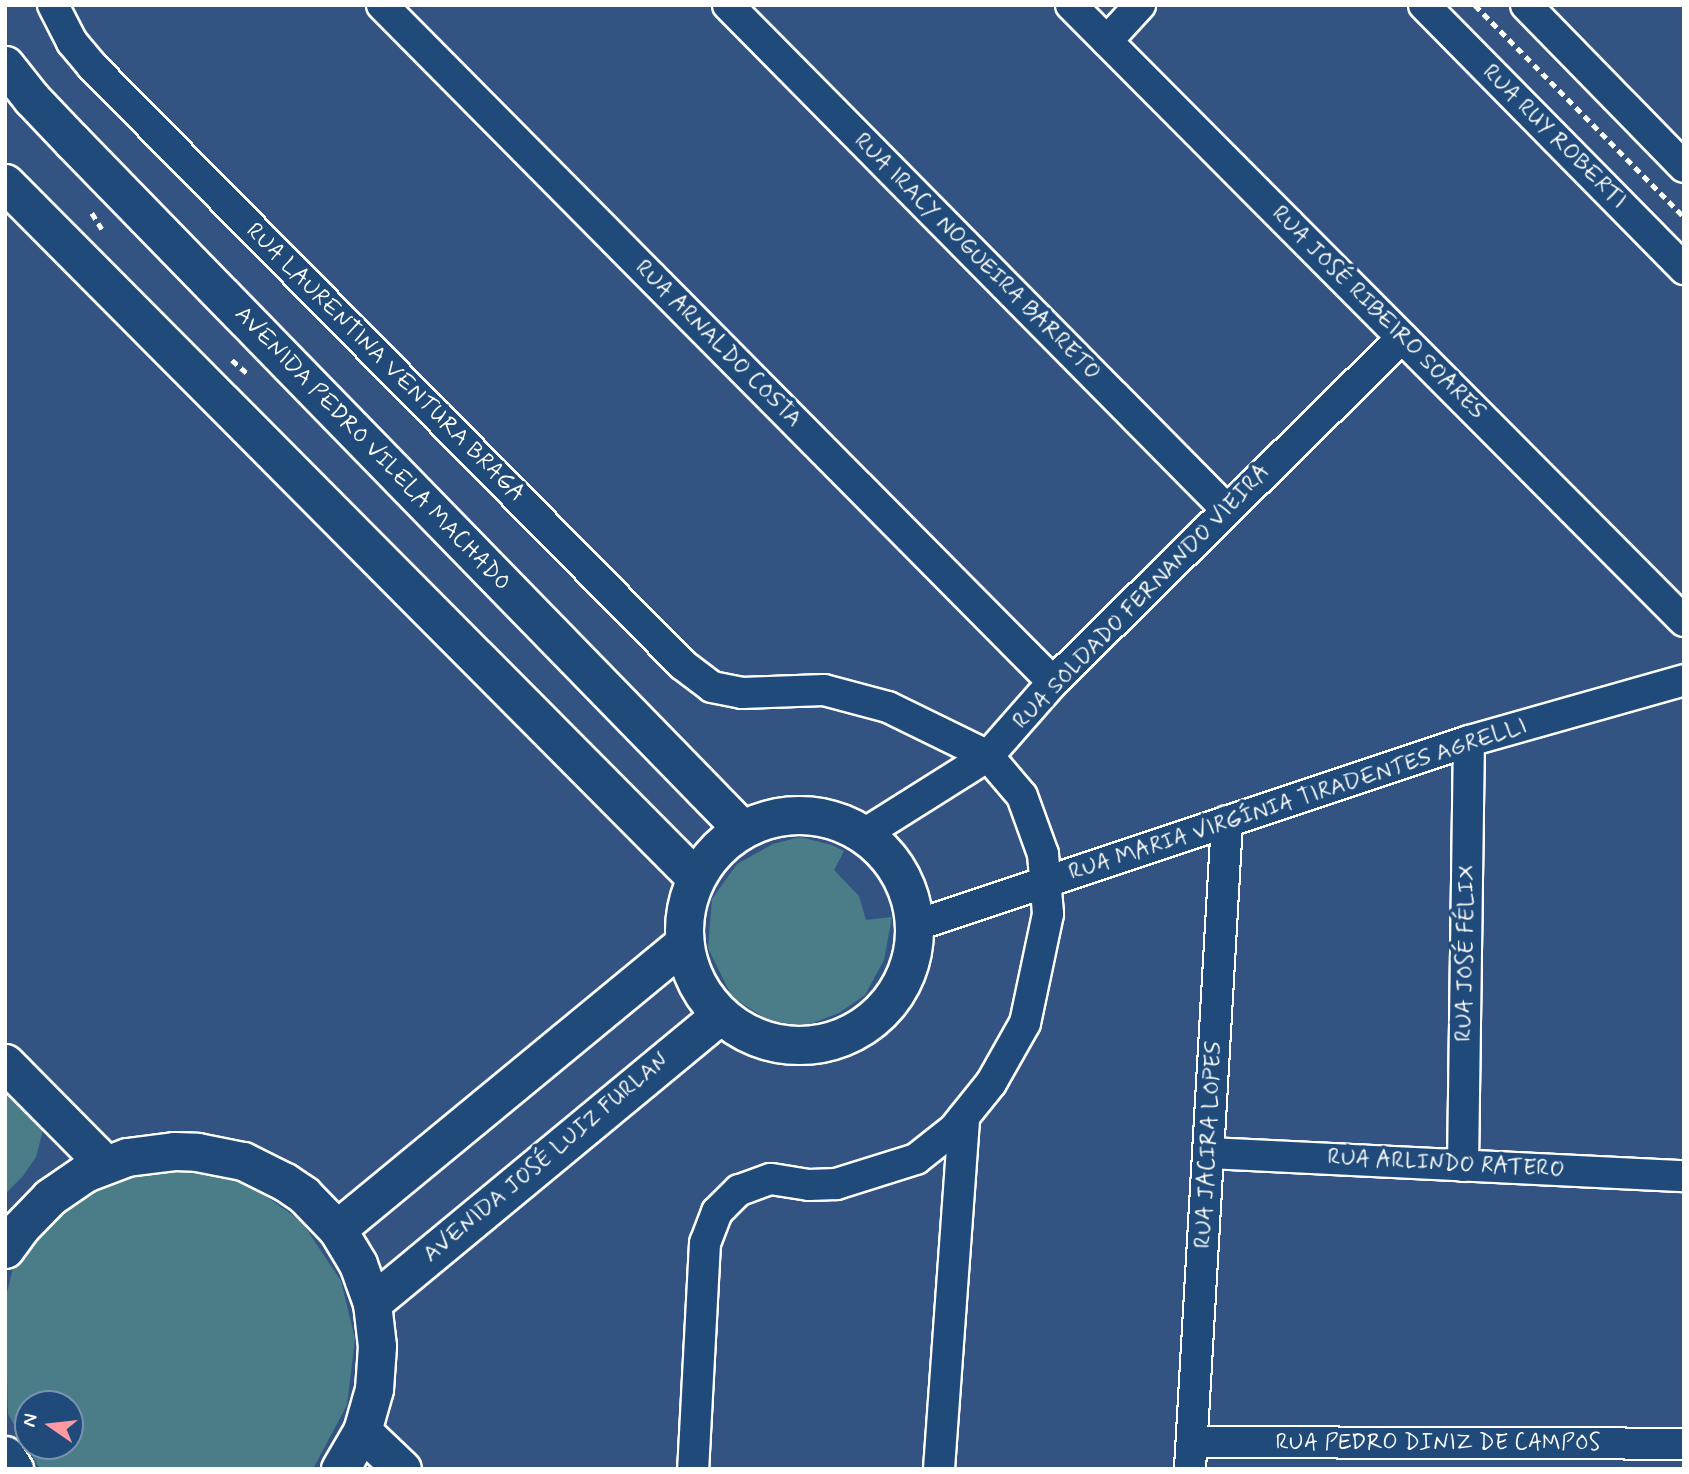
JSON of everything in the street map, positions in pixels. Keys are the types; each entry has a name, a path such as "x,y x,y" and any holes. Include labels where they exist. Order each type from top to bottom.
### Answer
{"street":[{"name":"RUA LAURENTINA VENTURA BRAGA","path":"53,5 72,42 92,66 684,665 712,687 742,693 824,690 888,707 988,756"},
{"name":"RUA ARNALDO COSTA","path":"382,5 1053,682"},
{"name":"RUA IRACY NOGUEIRA BARRETO","path":"729,5 1226,509"},
{"name":"RUA JOSÉ RIBEIRO SOARES","path":"1071,5 1684,621"},
{"path":"1107,41 1140,5"},
{"name":"RUA RUY ROBERTI","path":"1424,5 1684,269"},
{"path":"1526,5 1684,167"},
{"name":"AVENIDA PEDRO VILELA MACHADO","path":"5,65 32,99 80,150 742,829"},
{"path":"5,183 696,877"},
{"name":"RUA SOLDADO FERNANDO VIEIRA","path":"864,835 988,756 1053,682 1402,338"},
{"name":"RUA MARIA VIRGÍNIA TIRADENTES AGRELLI","path":"914,926 1469,741 1684,680"},
{"name":"RUA JOSÉ FÉLIX","path":"1463,1166 1469,741"},
{"path":"693,1469 705,1243 717,1212 738,1190 770,1179 809,1185 836,1184 916,1159 964,1116 991,1083 1025,1023 1048,914 1043,854 1022,796 988,756"},
{"path":"804,815 845,824 864,835 894,865 905,884 914,926 910,957 899,986 873,1019 855,1031 816,1045 775,1044 737,1028 720,1015 695,982 684,943 685,909 696,877 708,858 742,829 782,816 804,815"},
{"name":"RUA JACIRA LOPES","path":"1191,1455 1227,821"},
{"path":"337,1229 684,943"},
{"name":"AVENIDA JOSÉ LUIZ FURLAN","path":"372,1303 720,1015"},
{"path":"5,1063 105,1164"},
{"path":"939,1469 964,1116"},
{"path":"5,1249 20,1228 50,1197 105,1164 127,1157 174,1151 232,1158 285,1182 304,1195 337,1229 358,1264 372,1303 377,1368 362,1430 340,1469"},
{"name":"RUA ARLINDO RATERO","path":"1209,1153 1684,1176"},
{"path":"362,1430 402,1469"},
{"path":"1683,1469 1684,1445"},
{"name":"RUA PEDRO DINIZ DE CAMPOS","path":"1191,1455 1684,1445"},
{"path":"5,1455 14,1469"}],"path":[{"path":"1475,5 1684,217"}],"green space":[{"path":"800,837 844,851 834,870 859,896 866,920 892,917 884,960 865,995 839,1013 805,1026 770,1021 732,997 708,948 712,899 737,864 773,844"},
{"path":"5,1082 40,1116 43,1130 36,1157 23,1176 5,1194"},
{"path":"176,1168 246,1182 301,1221 341,1281 355,1339 347,1405 313,1469 40,1469 35,1460 84,1460 84,1390 14,1390 14,1424 8,1414 5,1301 13,1268 54,1215 110,1181"}]}
